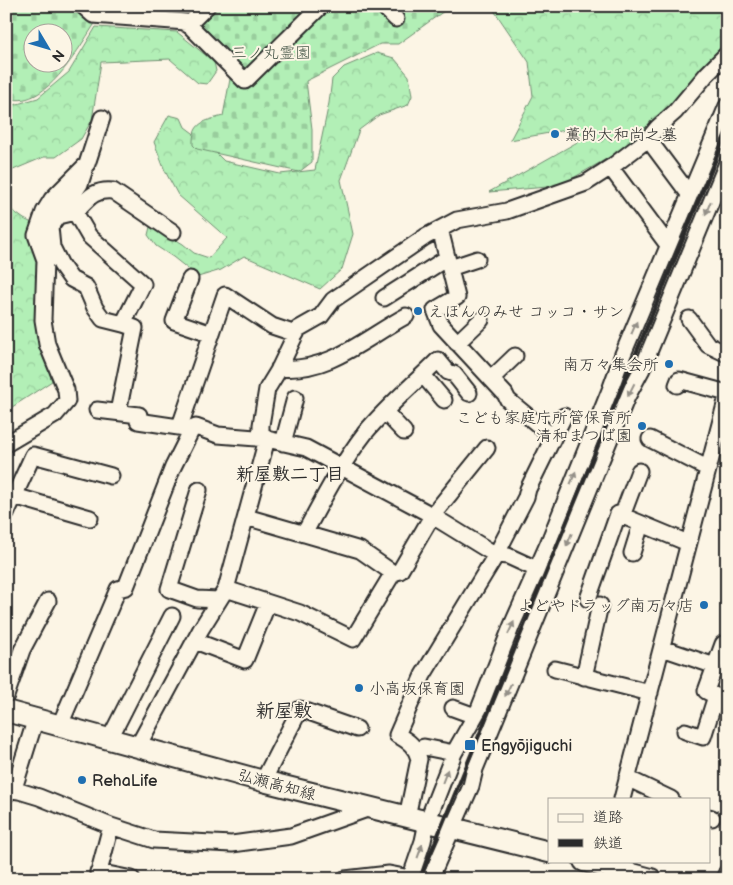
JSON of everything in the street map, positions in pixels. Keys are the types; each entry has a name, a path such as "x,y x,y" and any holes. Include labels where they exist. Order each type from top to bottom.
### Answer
{"main road":[{"name":"弘瀬高知線","path":"6,711 60,724 263,781 548,852"},
{"path":"596,867 651,879"}],"street":[{"path":"83,6 93,15 186,22 245,81 321,6"},
{"path":"188,24 207,6"},
{"path":"383,6 396,20"},
{"path":"266,439 261,432 261,425 269,384 298,329 321,316 333,300 425,237 457,220 507,211 541,200 586,183 610,168 648,140 727,54"},
{"path":"345,879 389,874 410,878 423,841 427,822 454,753 475,716 490,683 512,625 548,544 610,390 622,354 727,106"},
{"path":"102,118 80,184 50,227 52,247 61,265 71,279 86,287 95,308 103,319 135,328 118,412"},
{"path":"648,140 689,194"},
{"path":"430,879 471,786 475,769 627,397 642,369 727,163"},
{"path":"6,444 55,415 67,401 66,390 47,344 43,320 45,260 36,235 44,212 52,199 87,164"},
{"path":"610,168 668,246"},
{"path":"58,216 75,212 95,193 102,190 113,191 173,232"},
{"path":"75,212 90,236 143,284 123,324"},
{"path":"440,229 457,297 435,310 441,325 505,394 508,400 553,437"},
{"path":"384,298 448,263 477,259"},
{"path":"190,279 174,321 212,334"},
{"path":"60,724 118,589 126,587 174,467 225,295 272,326 296,334"},
{"path":"279,368 292,370 323,363 339,357 406,316"},
{"path":"689,319 708,345 727,354"},
{"path":"457,343 481,320"},
{"path":"491,379 515,356"},
{"path":"304,534 342,467 365,433 438,360 448,372 454,374 469,393"},
{"path":"423,375 444,400"},
{"path":"677,385 679,380 727,393"},
{"path":"622,798 727,397"},
{"path":"283,443 295,398"},
{"path":"97,410 139,415 138,421 186,428 196,427 218,435 266,439 306,448 380,486 496,555 508,556 554,578"},
{"path":"384,412 404,432"},
{"path":"407,817 419,759 416,750 398,735 423,675 496,555 564,416"},
{"path":"138,746 222,595 246,516 266,439"},
{"path":"650,440 707,468"},
{"path":"199,490 169,590 197,599 222,595 268,603 300,613 353,639 393,573 400,571 432,516 487,448"},
{"path":"6,514 33,455 111,476"},
{"path":"622,516 639,471"},
{"path":"14,496 90,518"},
{"path":"584,677 594,602 618,514 688,543"},
{"path":"246,516 360,550 393,573"},
{"path":"632,552 641,524"},
{"path":"6,696 22,650 48,601"},
{"path":"195,641 245,660 268,603"},
{"path":"110,738 172,616"},
{"path":"685,731 703,737 716,696 706,690 723,644 727,645"},
{"path":"662,648 715,666"},
{"path":"555,669 650,693"},
{"path":"453,708 475,716"},
{"path":"263,781 300,710 357,729"},
{"path":"8,791 16,782 36,718"},
{"path":"416,750 424,747 454,753"},
{"path":"627,778 669,798"},
{"path":"8,791 19,790 111,826 154,840 232,844 291,836 370,808"},
{"path":"111,826 97,875 132,879"},
{"path":"724,879 727,872"}],"green space":[{"name":"三ノ丸霊園","path":"6,6 451,6 398,44 380,44 306,81 312,129 312,162 299,172 197,149 193,145 193,137 197,127 205,121 223,116 231,74 181,23 96,22 72,58 72,22 22,22 22,72 61,72 47,87 34,96 20,100 6,97"},
{"path":"491,6 727,6 727,49 629,146 559,186 489,192 581,140 577,128 510,140 533,96 529,62"},
{"path":"96,27 177,32 214,62 216,71 207,84 198,83 170,59 101,62 92,120 81,139 56,157 44,157 6,173 6,100 14,105 38,98 69,72 72,72 72,67"},
{"path":"377,53 394,58 409,76 412,96 408,105 379,115 359,130 341,180 353,234 342,269 320,289 244,256 221,270 198,277 156,246 148,235 150,227 160,230 194,253 209,258 227,238 178,195 165,171 154,142 169,115 181,118 185,127 205,142 224,161 280,174 315,170 332,79 344,67"},
{"path":"6,206 34,224 42,258 36,292 35,320 52,381 6,411"}],"railway":[{"path":"420,879 727,132"}],"place":[{"name":"薫的大和尚之墓","path":"555,134"},
{"name":"えほんのみせ コッコ・サン","path":"418,311"},
{"name":"南万々集会所","path":"669,364"},
{"name":"こども家庭庁所管保育所 清和まつば園","path":"642,426"},
{"name":"よどやドラッグ南万々店","path":"704,605"},
{"name":"小高坂保育園","path":"359,688"},
{"name":"Engyōjiguchi","path":"470,745"},
{"name":"RehaLife","path":"82,780"}],"district":[{"name":"新屋敷二丁目","path":"290,474"},
{"name":"新屋敷","path":"284,710"}]}
